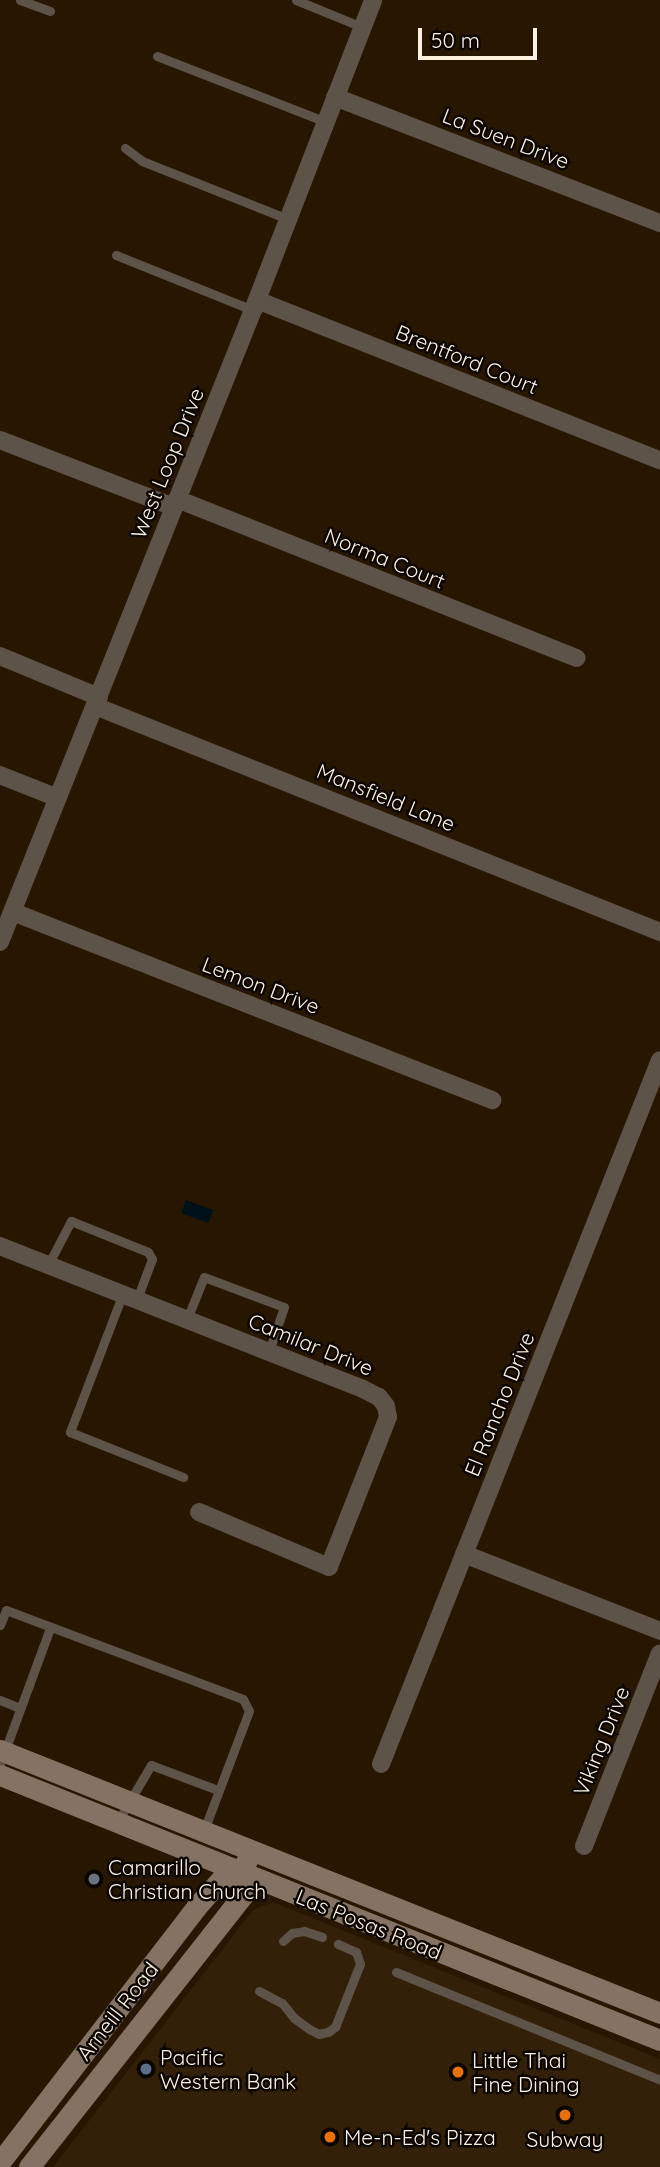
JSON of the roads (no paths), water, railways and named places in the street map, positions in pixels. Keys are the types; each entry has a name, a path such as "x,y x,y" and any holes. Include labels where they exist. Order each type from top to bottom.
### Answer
{"main road":[{"name":"Las Posas Road","path":"2,1755 131,1800 660,2013"},
{"name":"Las Posas Road","path":"0,1775 660,2040"},
{"name":"Arneill Road","path":"29,2167 243,1895 242,1871 253,1849"},
{"name":"Arneill Road","path":"0,2162 197,1906 221,1879 242,1871"}],"street":[{"name":"West Loop Drive","path":"0,942 255,305 373,0"},
{"name":"La Suen Drive","path":"335,97 660,223"},
{"name":"Brentford Court","path":"255,305 660,460"},
{"name":"Norma Court","path":"0,440 175,503 576,659"},
{"name":"Mansfield Lane","path":"0,656 97,701 660,932"},
{"path":"0,775 58,799"},
{"name":"Lemon Drive","path":"13,912 492,1100"},
{"name":"El Rancho Drive","path":"381,1764 660,1060"},
{"name":"Camilar Drive","path":"0,1246 363,1389 379,1397 388,1412 329,1567 199,1512"},
{"path":"464,1554 660,1631"},
{"name":"Viking Drive","path":"583,1846 660,1653"}],"lane":[{"path":"20,0 50,11"},
{"path":"296,0 362,27"},
{"path":"157,56 326,122"},
{"path":"125,148 142,161 288,219"},
{"path":"116,254 255,305"},
{"path":"48,1265 71,1221 148,1252 152,1259 130,1296 70,1432 183,1477"},
{"path":"187,1319 204,1277 284,1307 269,1352"},
{"path":"0,1625 5,1610 243,1699 248,1711 204,1830"},
{"path":"2,1755 50,1628"},
{"path":"0,1700 20,1709"},
{"path":"118,1821 151,1765 218,1790"},
{"path":"283,1941 292,1933 304,1931 322,1937"},
{"path":"259,1991 282,2003 293,2018 309,2029 319,2034 328,2032 335,2027 360,1964 356,1952 338,1944"},
{"path":"396,1972 660,2080"},
{"path":"48,2101 68,2117"}],"place":[{"name":"Camarillo Christian Church","path":"94,1879"},
{"name":"Pacific Western Bank","path":"146,2069"},
{"name":"Little Thai Fine Dining","path":"458,2072"},
{"name":"Subway","path":"565,2115"},
{"name":"Me-n-Ed's Pizza","path":"330,2137"}]}
